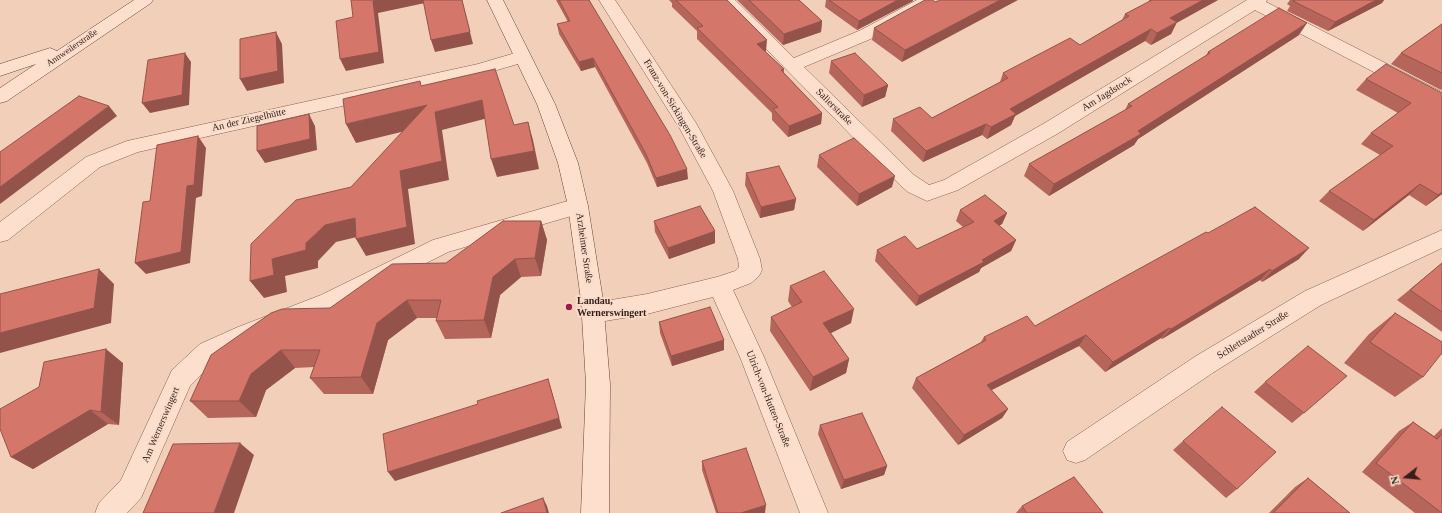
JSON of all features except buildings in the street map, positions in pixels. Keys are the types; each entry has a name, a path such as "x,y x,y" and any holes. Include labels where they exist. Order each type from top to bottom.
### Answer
{"street":[{"name":"Annweilerstraße","path":"0,97 145,0"},
{"name":"Arzheimer Straße","path":"495,0 546,104 568,163 578,206 593,313 598,392 595,513"},
{"name":"Franz-von-Sickingen-Straße","path":"593,313 647,304 720,286 743,277 751,270 749,259 726,197 689,128 607,0"},
{"name":"Salierstraße","path":"726,0 915,187 927,192 939,190 951,185"},
{"path":"792,65 867,34 929,0"},
{"path":"1257,1 1442,100"},
{"name":"Am Jagdstock","path":"951,185 1091,104 1257,1"},
{"path":"0,70 76,45"},
{"name":"An der Ziegelhütte","path":"0,234 83,169 106,156 134,146 480,69 522,57"},
{"name":"Am Wernerswingert","path":"109,513 131,489 142,468 172,393 181,378 209,351 246,334 329,302 441,246 578,206"},
{"name":"Schlettstadter Straße","path":"1076,451 1206,364 1313,298 1442,238"},
{"name":"Ulrich-von-Hutten-Straße","path":"720,286 752,357 814,513"}],"place":[{"name":"Landau, Wernerswingert","path":"569,307"}]}
